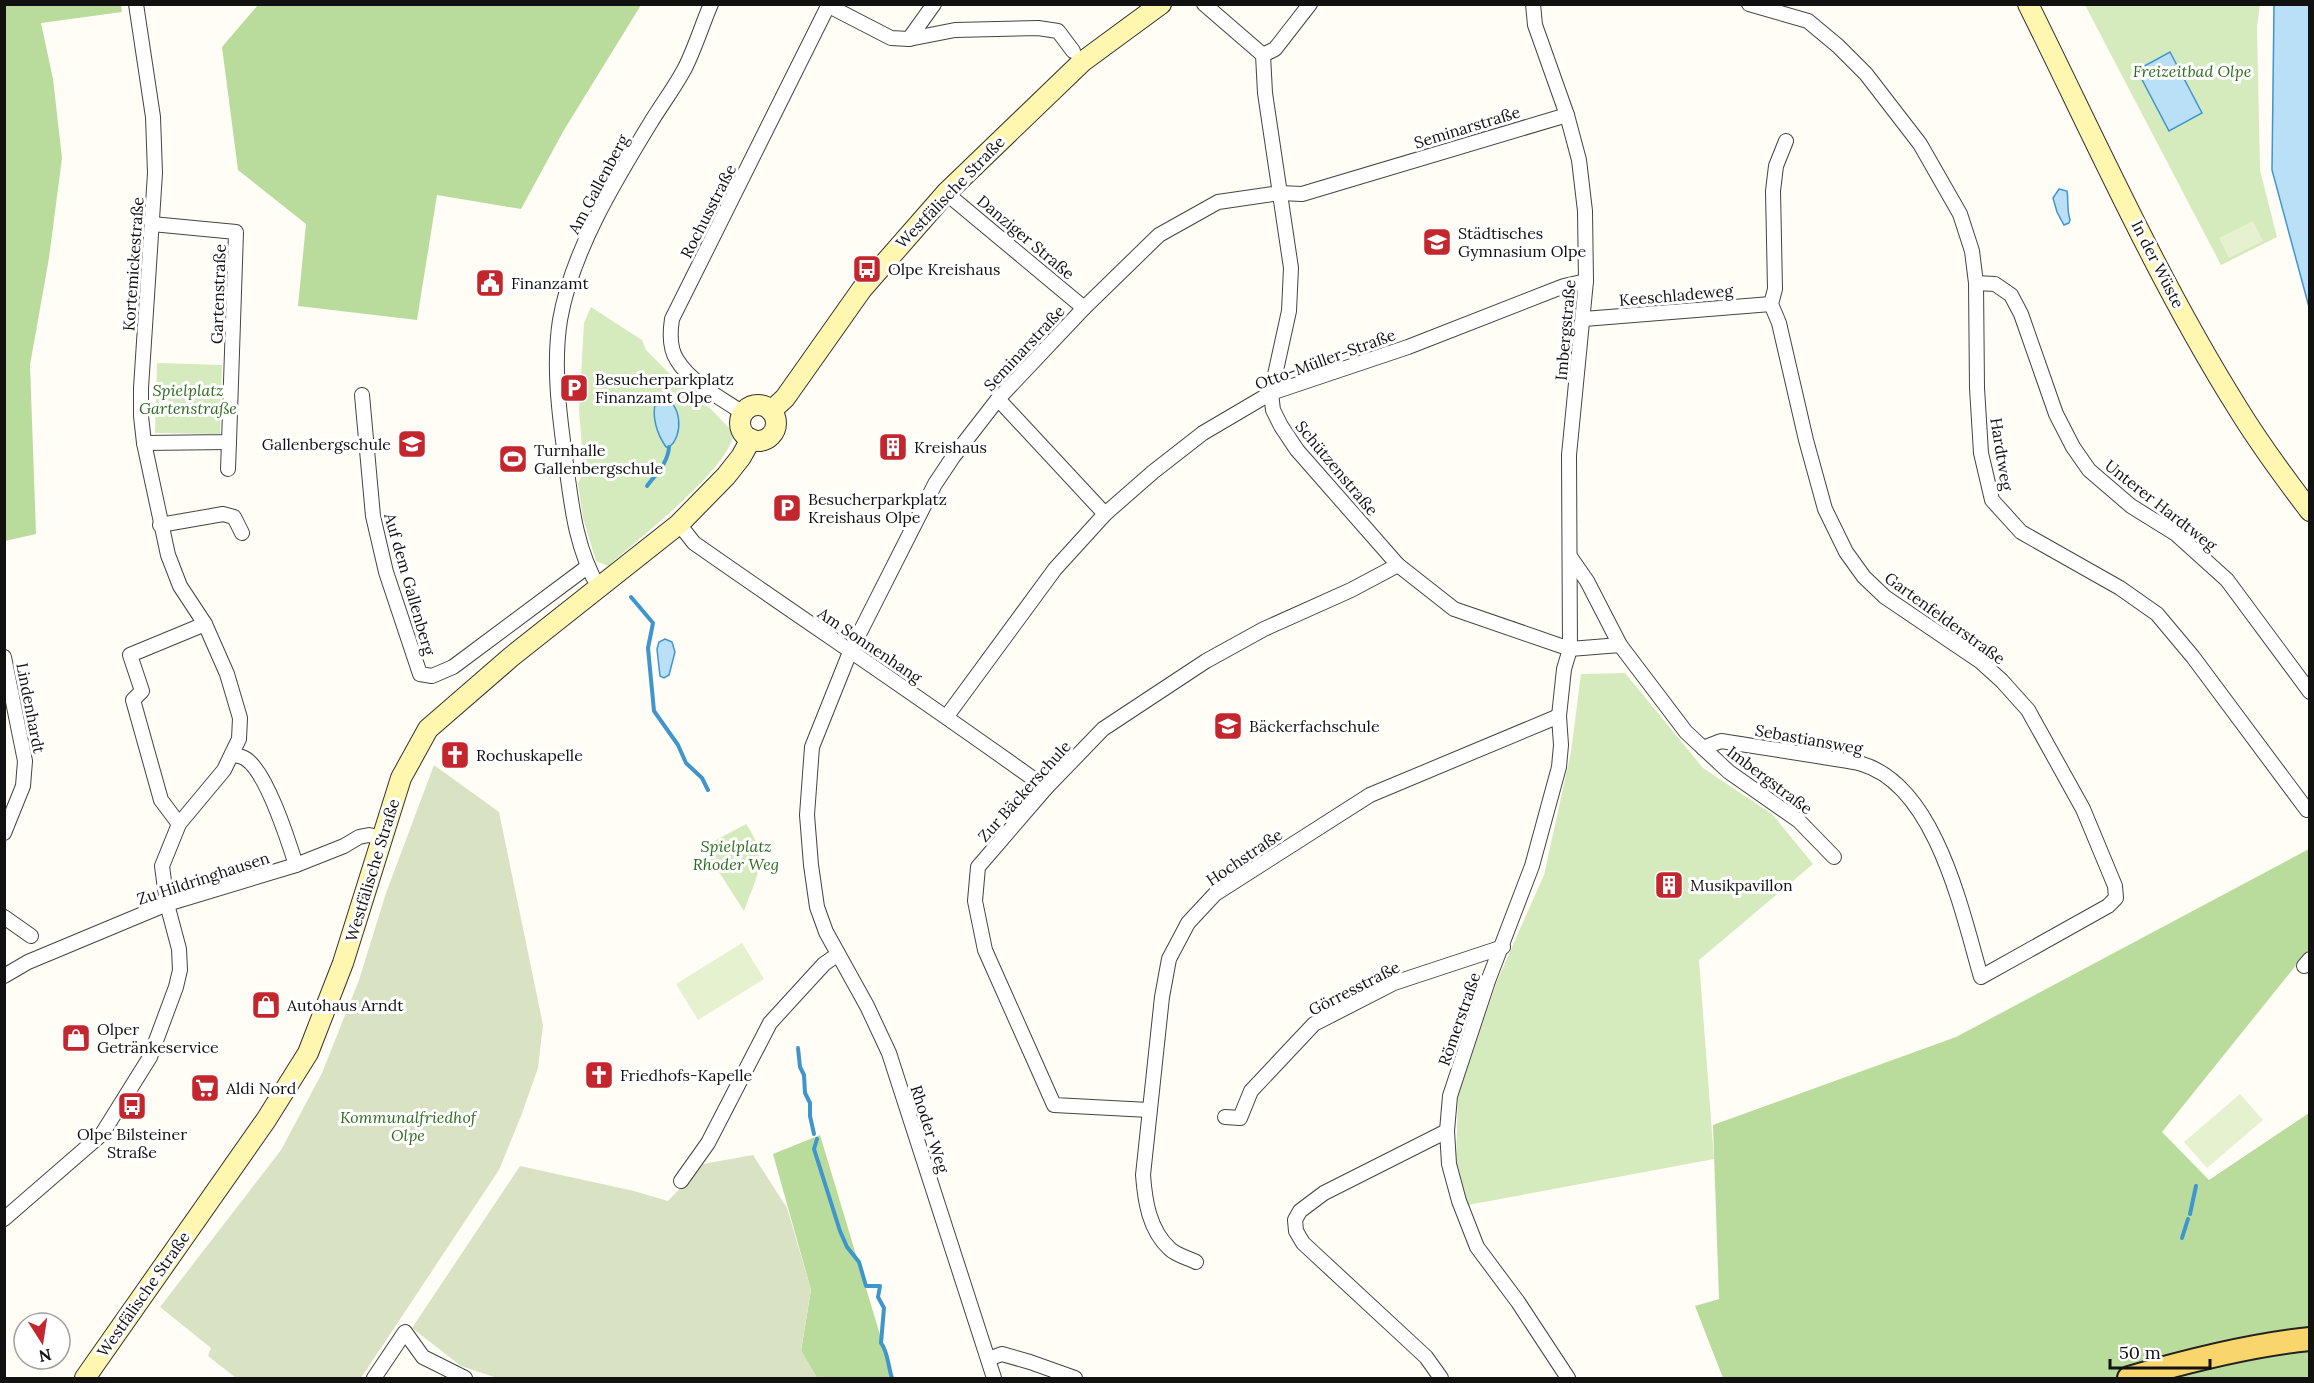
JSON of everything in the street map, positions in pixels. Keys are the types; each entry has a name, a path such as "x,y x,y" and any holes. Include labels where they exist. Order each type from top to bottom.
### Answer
{"main road":[{"path":"2129,1378 2284,1341 2310,1339"}],"street":[{"name":"Kortemickestraße","path":"136,4 153,117 155,173 141,388 144,443 160,525 180,586 205,624 227,674 240,718 239,739 232,754"},
{"name":"Am Gallenberg","path":"599,588 588,570 575,526 558,406 557,362 561,320 588,234 628,161 685,68 711,4"},
{"path":"909,39 934,4"},
{"name":"Westfälische Straße","path":"771,411 785,398 862,289 946,193 1082,62 1161,4"},
{"path":"1204,4 1263,54 1275,49 1310,4"},
{"name":"Imbergstraße","path":"1533,4 1535,25 1567,115 1579,160 1583,192 1586,281 1584,320 1569,454 1570,649"},
{"path":"1749,4 1801,14"},
{"name":"In der Wüste","path":"2028,4 2141,232 2205,354 2249,426 2310,511"},
{"path":"829,5 891,38 909,39 955,30 1038,28 1058,31 1073,51"},
{"name":"Rochusstraße","path":"743,413 686,371 676,359 670,334 672,319 829,5"},
{"name":"Hardtweg","path":"1801,14 1866,74 1920,144 1960,214 1972,251 1976,283 1977,388 1981,453 1992,501 2021,532 2120,588 2157,614 2193,657 2307,810"},
{"name":"Schützenstraße","path":"1263,54 1266,93 1291,268 1289,311 1271,393 1273,410 1297,450 1398,565 1454,609 1570,649"},
{"name":"Seminarstraße","path":"816,898 807,815 813,747 850,652 935,484 953,457 998,399 1084,308 1159,235 1218,202 1281,193 1302,194 1567,115"},
{"name":"Gartenfelderstraße","path":"1786,141 1776,166 1773,191 1775,289 1771,304 1779,323 1806,440 1825,509 1846,552 1864,577 1885,597 1981,662 2028,710 2083,809 2115,886 2116,898"},
{"name":"Danziger Straße","path":"946,193 1084,308"},
{"name":"Gartenstraße","path":"152,224 236,232 228,469"},
{"name":"Otto-Müller-Straße","path":"946,716 1055,569 1105,514 1203,433 1271,393 1408,347 1564,286 1586,281"},
{"name":"Unterer Hardtweg","path":"1976,283 1995,284 2011,295 2021,314 2056,414 2073,447 2089,470 2131,506 2176,534 2227,580 2310,692"},
{"name":"Keeschladeweg","path":"1584,320 1771,304"},
{"name":"Auf dem Gallenberg","path":"362,395 373,516 379,546 420,674 432,676 453,667 503,632 553,590 583,570 588,570"},
{"path":"998,399 1105,514"},
{"path":"754,405 760,405 771,411 776,425 771,435 760,441 751,439 740,429 739,423 743,413 754,405"},
{"name":"Westfälische Straße","path":"85,1378 266,1120 308,1053 344,963 401,778 428,729 511,657 679,525 726,476 751,439"},
{"path":"144,443 229,442"},
{"path":"160,525 223,514 234,517 242,533"},
{"name":"Am Sonnenhang","path":"679,525 694,543 946,716 1046,788"},
{"name":"Imbergstraße","path":"1571,558 1587,581 1620,645 1686,732 1729,772 1799,821 1834,858"},
{"name":"Zur Bäckerschule","path":"1149,1110 1054,1106 985,950 975,901 978,867 1046,788 1103,729 1206,661 1264,629 1351,590 1398,565"},
{"path":"179,824 161,800 133,700 142,691 130,655 205,624"},
{"path":"1570,649 1620,645"},
{"name":"Römerstraße","path":"1568,1378 1518,1302 1477,1247 1459,1201 1449,1164 1447,1131 1450,1096 1488,981 1532,866 1558,767 1561,745 1559,717 1564,669 1570,649"},
{"name":"Lindenhardt","path":"4,657 25,761 23,786 4,833"},
{"name":"Hochstraße","path":"1196,1262 1171,1250 1153,1226 1145,1201 1143,1175 1162,997 1169,960 1188,923 1215,894 1370,795 1559,717"},
{"name":"Sebastiansweg","path":"1703,748 1721,741 1863,764 1890,779 1905,791 1932,833 1951,874 1982,977 2108,906 2116,898"},
{"path":"4,1219 102,1134 150,1057 180,970 179,949 166,904 162,866 179,824 224,770 232,754 245,758 260,775 286,834 296,865"},
{"name":"Zu Hildringhausen","path":"4,976 28,962 166,904 296,865 344,846 359,837 369,835 381,838"},
{"name":"Rhoder Weg","path":"816,898 825,932 867,1006 889,1053 994,1378"},
{"path":"4,917 31,936"},
{"name":"Görresstraße","path":"1225,1117 1240,1118 1251,1091 1314,1024 1394,983 1503,946"},
{"path":"681,1181 708,1143 770,1023 824,964 837,955"},
{"path":"1441,1378 1426,1357 1303,1243 1296,1231 1295,1220 1300,1211 1324,1193 1447,1131"},
{"path":"374,1378 405,1332 423,1357 465,1378"},
{"path":"988,1359 1002,1354 1075,1378"}],"green space":[{"path":"5,4 121,5 122,12 41,23 53,79 62,158 49,258 30,365 36,534 5,541"},
{"path":"258,5 641,5 564,130 521,209 437,195 417,320 298,306 306,224 238,170 222,47"},
{"name":"Freizeitbad Olpe","path":"2085,5 2260,5 2257,26 2260,170 2277,237 2221,265"},
{"path":"2253,221 2263,241 2229,258 2219,238"},
{"path":"591,307 642,340 646,350 691,395 711,409 729,428 733,436 727,450 715,467 698,485 608,566 596,561 583,518 578,484 584,470 579,411 584,323"},
{"name":"Spielplatz Gartenstraße","path":"157,363 222,365 220,434 155,433"},
{"path":"1625,673 1703,768 1772,814 1813,864 1699,960 1714,1159 1468,1205 1456,1162 1458,1095 1497,981 1544,875 1571,752 1581,674"},
{"name":"Kommunalfriedhof Olpe","path":"434,765 499,812 543,1025 538,1068 499,1170 361,1378 236,1378 208,1356 211,1348 160,1307 281,1150 322,1073 359,980 386,893"},
{"name":"Spielplatz Rhoder Weg","path":"746,824 758,847 759,867 744,911 703,847"},
{"path":"2309,849 2309,949 2162,1132 2209,1180 2309,1113 2309,1378 1723,1378 1695,1306 1719,1299 1713,1125 1956,1037"},
{"path":"742,943 764,979 698,1020 676,984"},
{"path":"2240,1094 2263,1120 2207,1168 2184,1142"},
{"path":"820,1135 893,1378 817,1378 801,1351 811,1290 773,1154"},
{"name":"Kommunalfriedhof Olpe","path":"753,1155 787,1208 811,1290 801,1350 817,1378 497,1378 461,1366 412,1328 520,1166 634,1191 668,1201 703,1164"}],"water":[{"path":"2274,5 2309,5 2309,307 2272,170"},
{"path":"2170,52 2202,113 2169,131 2137,70"},
{"path":"2059,189 2067,191 2068,195 2070,220 2064,225 2053,198"},
{"path":"662,397 674,405 679,420 677,435 669,447 666,447 660,436 655,419 656,401"},
{"path":"665,639 672,642 675,652 669,675 664,678 660,676 657,649 659,642"}],"waterway":[{"path":"647,486 664,463 669,447"},
{"path":"631,597 653,623 648,648 654,711 678,745 686,763 702,778 708,790"},
{"path":"798,1048 814,1134"},
{"path":"817,1139 814,1149 840,1231 847,1247 859,1262 866,1286 880,1286 878,1297 884,1308 881,1343 887,1355 892,1378"},
{"path":"2190,1214 2196,1186"},
{"path":"2182,1238 2188,1219"}],"place":[{"name":"Städtisches Gymnasium Olpe","path":"1437,242"},
{"name":"Olpe Kreishaus","path":"867,269"},
{"name":"Finanzamt","path":"490,283"},
{"name":"Besucherparkplatz Finanzamt Olpe","path":"574,388"},
{"name":"Gallenbergschule","path":"412,444"},
{"name":"Kreishaus","path":"893,447"},
{"name":"Turnhalle Gallenbergschule","path":"513,459"},
{"name":"Besucherparkplatz Kreishaus Olpe","path":"787,508"},
{"name":"Bäckerfachschule","path":"1228,726"},
{"name":"Rochuskapelle","path":"455,755"},
{"name":"Musikpavillon","path":"1669,885"},
{"name":"Autohaus Arndt","path":"266,1005"},
{"name":"Olper Getränkeservice","path":"76,1038"},
{"name":"Friedhofs-Kapelle","path":"599,1075"},
{"name":"Aldi Nord","path":"205,1088"},
{"name":"Olpe Bilsteiner Straße","path":"132,1106"}]}
